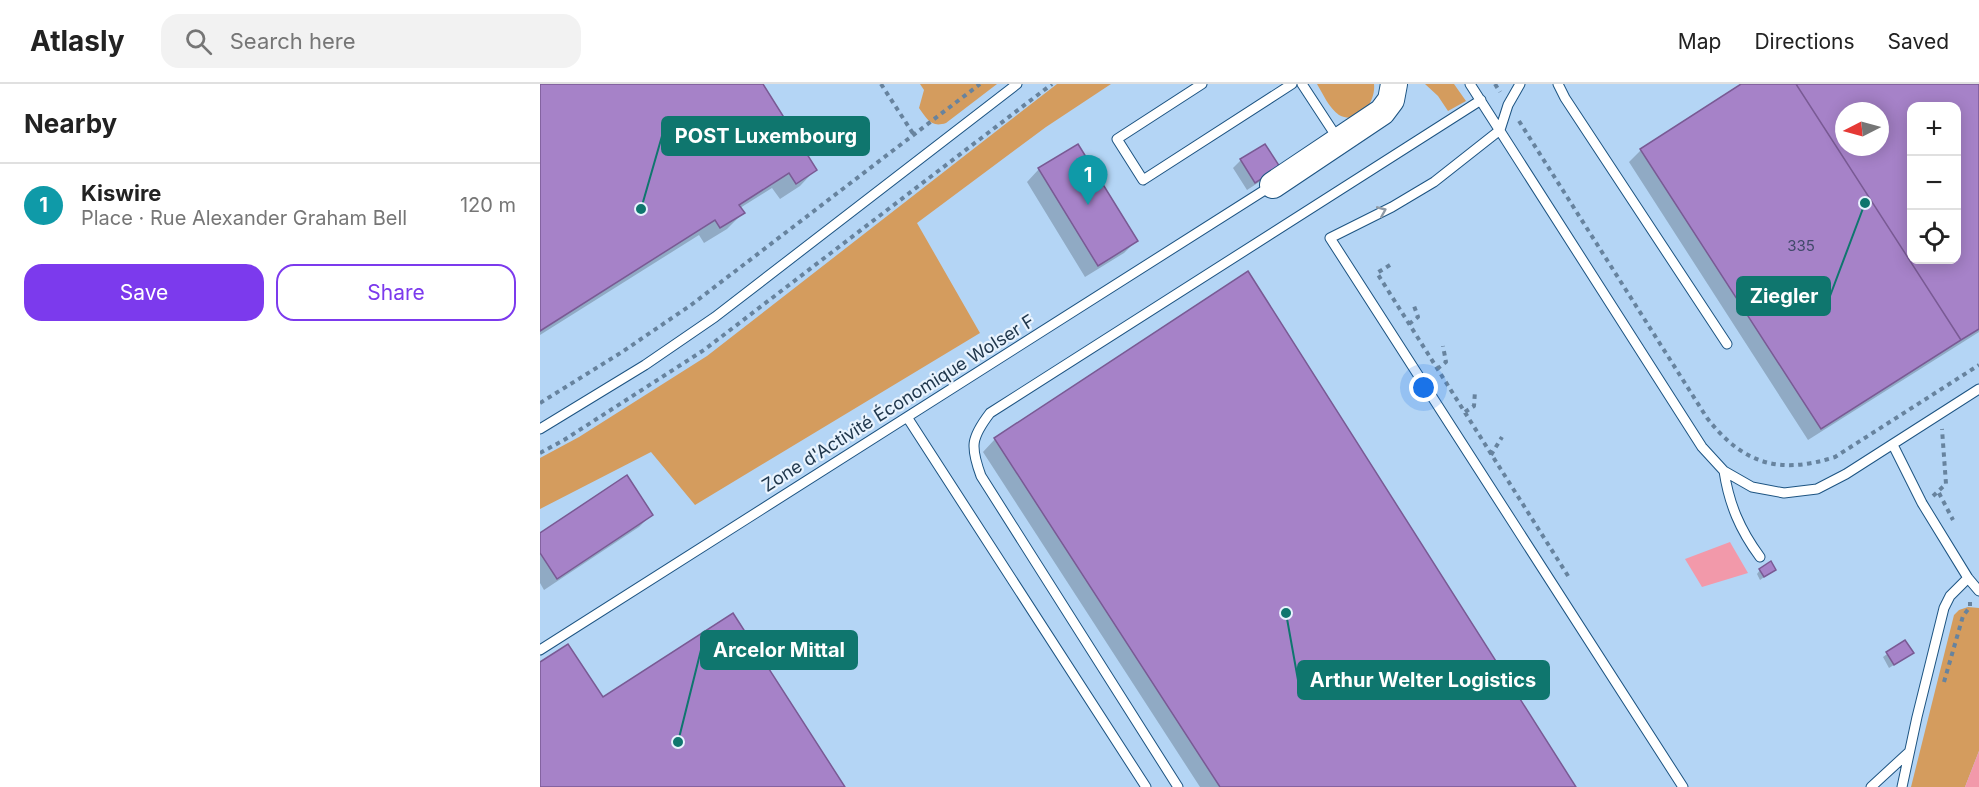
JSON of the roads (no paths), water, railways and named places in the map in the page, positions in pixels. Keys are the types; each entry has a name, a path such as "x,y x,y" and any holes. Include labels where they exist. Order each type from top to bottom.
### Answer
{"main road":[{"path":"1273,185 1382,112 1391,100 1395,84"}],"lane":[{"path":"540,429 645,364 715,317 1017,84"},
{"path":"1202,84 1117,139 1143,180 1292,84"},
{"path":"1302,84 1339,141"},
{"path":"1470,84 1702,447 1724,471 1752,487 1784,493 1816,489 1846,474 1979,389"},
{"path":"1520,84 1508,105 1500,130 1434,182 1392,207 1330,238 1683,787"},
{"path":"1558,84 1727,344"},
{"path":"1178,787 981,476 973,454 976,431 990,413 1480,100"},
{"name":"Zone d'Activité Économique Wolser F","path":"540,650 1273,185"},
{"path":"907,417 1146,787"},
{"path":"1893,445 1922,503 1968,578 1979,591"},
{"path":"1724,471 1727,489 1744,536 1760,557"},
{"path":"1902,787 1944,608 1950,596 1968,578"},
{"path":"1871,787 1909,751"}],"place":[{"name":"Ziegler","path":"1865,203"},
{"name":"Kiswire","path":"1088,205"},
{"name":"POST Luxembourg","path":"641,209"},
{"name":"Arthur Welter Logistics","path":"1286,613"},
{"name":"Arcelor Mittal","path":"678,742"}]}
